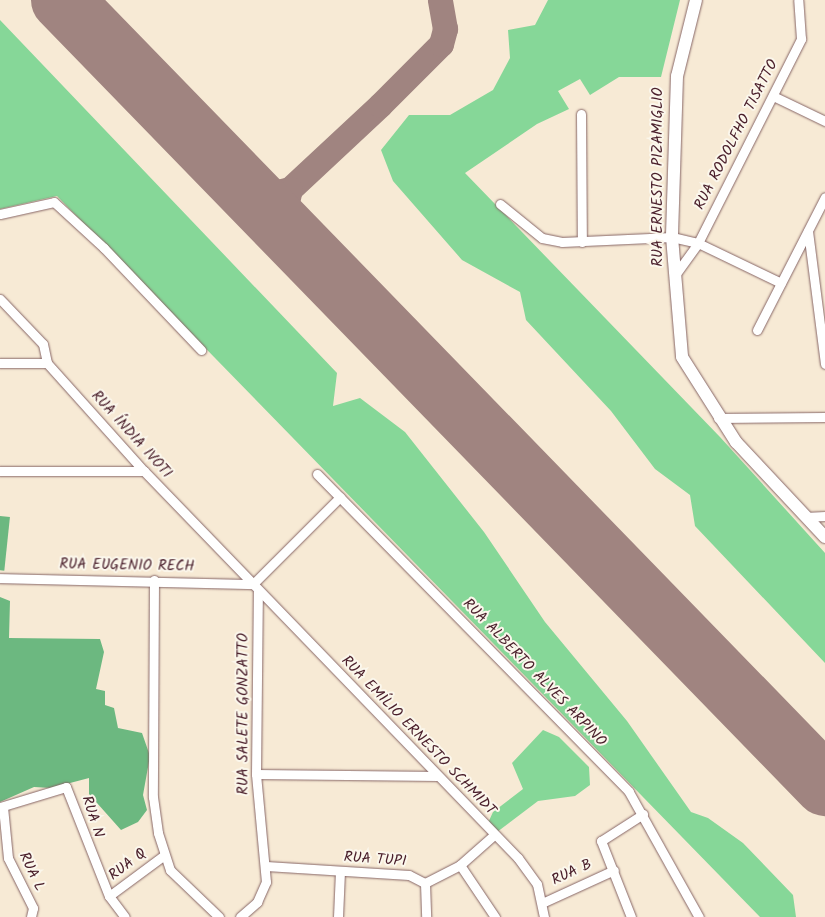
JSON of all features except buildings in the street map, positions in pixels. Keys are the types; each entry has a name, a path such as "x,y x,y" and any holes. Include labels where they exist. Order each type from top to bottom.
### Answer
{"street":[{"name":"RUA ERNESTO PIZAMIGLIO","path":"696,0 677,76 672,237 682,357 718,418"},
{"name":"RUA RODOLFHO TISATTO","path":"675,275 698,243 801,39 798,0"},
{"path":"773,96 825,120"},
{"path":"581,114 582,242"},
{"path":"757,330 825,197"},
{"path":"0,214 54,202 104,248 201,350"},
{"path":"500,204 542,238 582,242 672,237 698,243 781,283"},
{"path":"808,230 825,364"},
{"name":"RUA ÍNDIA IVOTI","path":"0,298 43,344 47,363 144,471 256,587"},
{"path":"0,362 47,363"},
{"path":"718,418 825,417"},
{"path":"718,418 825,537"},
{"path":"0,471 144,471"},
{"name":"RUA ALBERTO ALVES ARPINO","path":"317,474 571,730 643,814 699,917"},
{"path":"256,587 340,497"},
{"path":"805,517 825,516"},
{"name":"RUA EUGENIO RECH","path":"0,578 154,580 256,587"},
{"path":"154,580 153,797 163,856 170,870 220,917"},
{"name":"RUA SALETE GONZATTO","path":"240,917 262,893 266,866 256,774 256,587"},
{"name":"RUA EMÍLIO ERNESTO SCHMIDT","path":"256,587 526,868 542,903 544,917"},
{"path":"256,774 438,776"},
{"name":"RUA N","path":"2,807 66,787 109,896 125,917"},
{"name":"RUA L","path":"2,807 8,858 32,912 40,917"},
{"name":"RUA B","path":"542,903 614,870 601,841 643,814"},
{"name":"RUA TUPI","path":"266,866 409,875 425,883 460,864 494,835"},
{"name":"RUA Q","path":"109,896 163,856"},
{"path":"460,864 495,917"},
{"path":"614,870 631,917"},
{"path":"338,917 340,871"},
{"path":"425,883 426,917"}],"green space":[{"path":"548,0 680,0 661,77 619,77 590,95 580,79 558,91 569,109 537,124 465,173 720,437 825,553 825,663 695,526 690,495 655,469 611,411 526,320 520,292 462,260 393,181 381,150 409,115 450,115 493,90 510,58 508,30 535,25"},
{"path":"0,20 337,373 333,406 360,398 405,432 484,532 545,622 627,721 691,812 708,818 743,843 793,895 796,917 760,917 57,196 0,209"},
{"path":"0,516 10,517 4,571 0,570"},
{"path":"0,597 10,601 9,638 100,639 104,652 96,689 105,691 105,705 114,708 118,728 142,733 150,756 143,795 147,810 138,822 121,830 89,794 89,778 51,788 34,787 0,802"},
{"path":"543,730 559,737 589,767 590,785 575,796 538,801 497,832 488,823 493,812 523,789 512,763"}],"taxiway":[{"path":"241,187 266,195 290,189 380,105 441,44 445,29 440,0"},
{"path":"290,189 284,215 293,238"}],"runway":[{"path":"62,0 825,785"}]}
